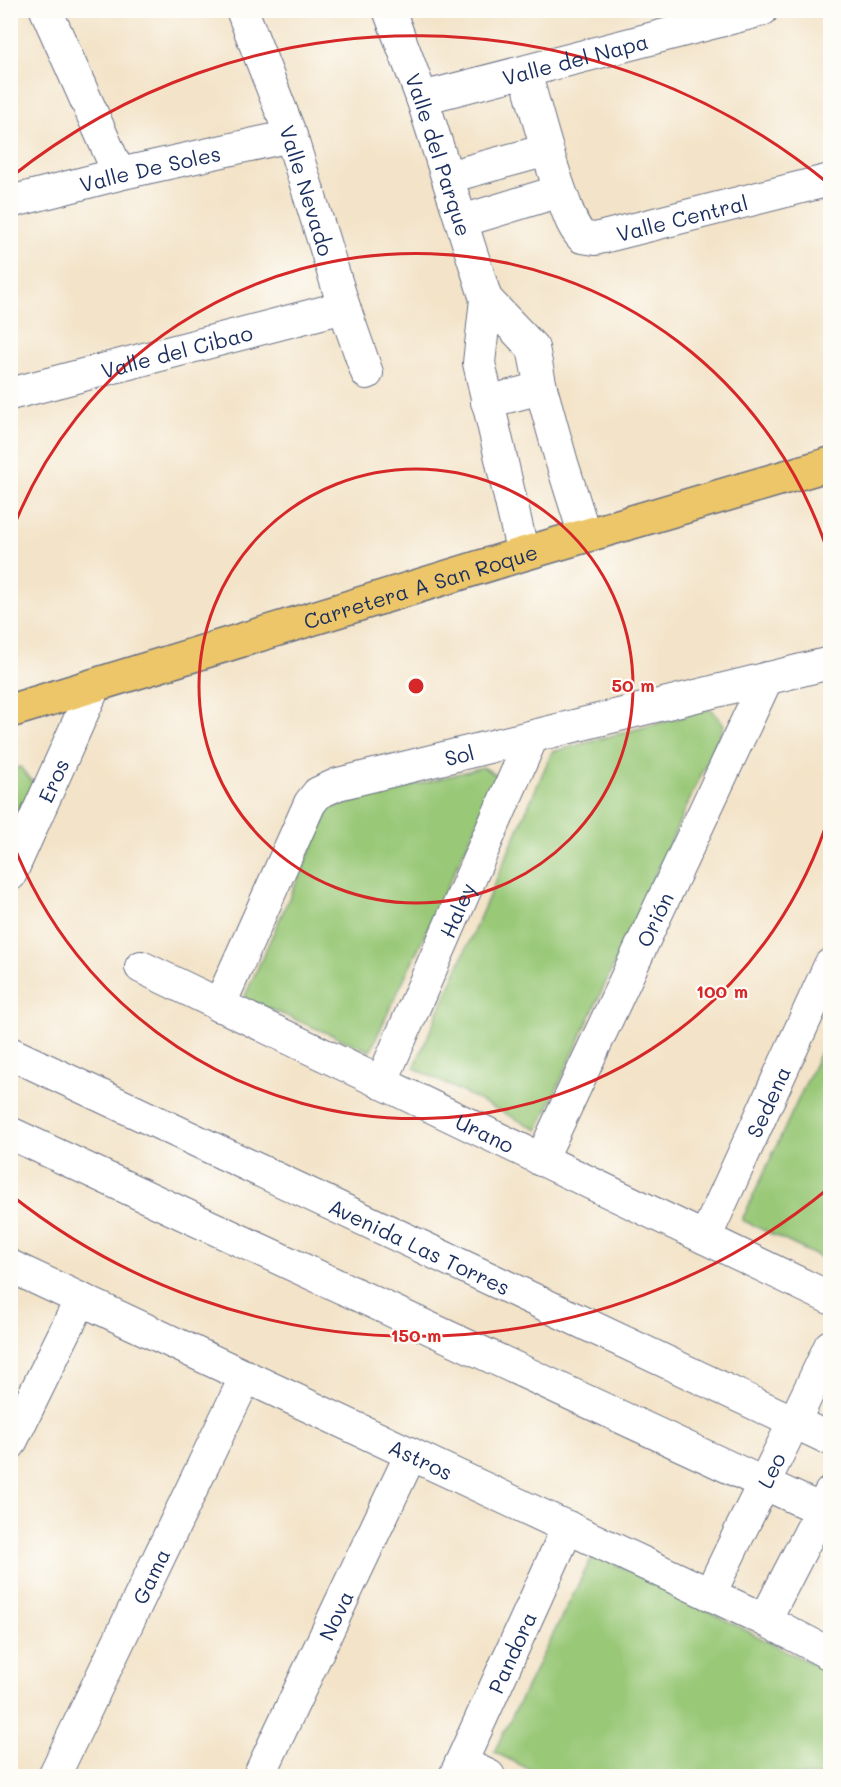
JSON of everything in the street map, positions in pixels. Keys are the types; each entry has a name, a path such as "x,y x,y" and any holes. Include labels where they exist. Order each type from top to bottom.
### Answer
{"main road":[{"name":"Carretera A San Roque","path":"10,711 523,554 831,465"}],"street":[{"path":"46,10 119,174"},
{"name":"Valle Nevado","path":"242,10 291,136 344,307 368,373"},
{"name":"Valle del Parque","path":"389,10 422,98 486,299 478,363 523,554"},
{"name":"Valle del Napa","path":"422,98 762,10"},
{"name":"Valle Central","path":"525,72 546,150 560,191 574,229 582,237 595,239 831,180"},
{"name":"Valle De Soles","path":"10,202 119,174 291,136"},
{"path":"448,177 546,150"},
{"path":"462,221 560,191"},
{"name":"Valle del Parque","path":"486,299 533,348 541,388 585,536"},
{"name":"Valle del Cibao","path":"10,394 344,307"},
{"path":"487,402 541,388"},
{"name":"Sol","path":"219,1006 310,803 318,793 338,784 831,663"},
{"name":"Orión","path":"541,1160 767,678"},
{"name":"Eros","path":"10,875 95,685"},
{"name":"Haley","path":"381,1083 532,737"},
{"name":"Urano","path":"141,967 831,1298"},
{"name":"Sedena","path":"705,1238 827,983"},
{"name":"Avenida Las Torres","path":"10,1053 831,1439"},
{"path":"10,1133 763,1482 828,1505 765,1620"},
{"name":"Astros","path":"10,1266 710,1594 831,1654"},
{"path":"10,1444 81,1299"},
{"name":"Leo","path":"710,1594 831,1346"},
{"name":"Gama","path":"54,1776 246,1376"},
{"name":"Nova","path":"259,1776 411,1454"},
{"name":"Pandora","path":"458,1770 568,1527"},
{"path":"458,1770 489,1776"}],"green space":[{"path":"711,709 724,725 538,1130 414,1068 552,752"},
{"path":"20,767 36,786 11,835 11,769"},
{"path":"483,767 499,777 370,1051 244,998 330,808"},
{"path":"830,1031 830,1262 742,1220"},
{"path":"594,1553 830,1673 830,1776 543,1776 494,1752"}]}
